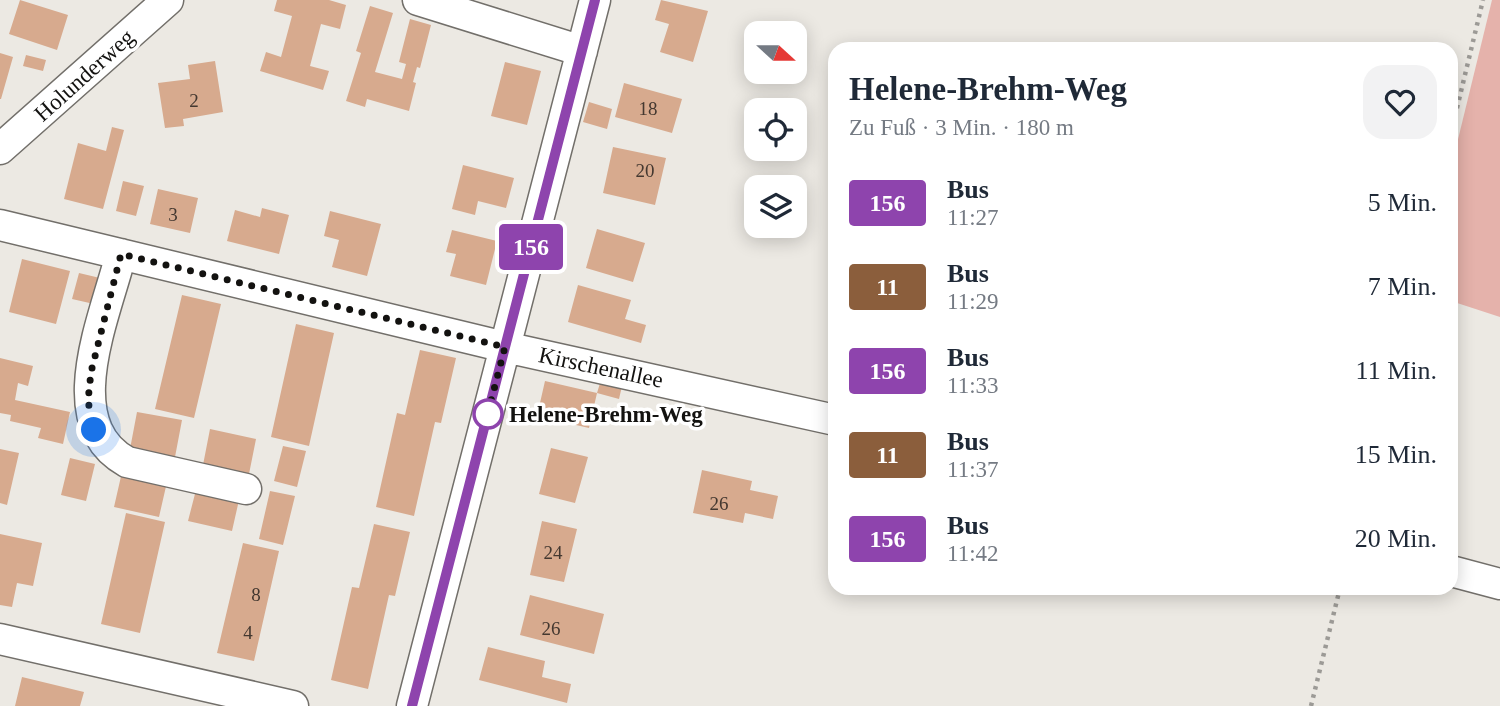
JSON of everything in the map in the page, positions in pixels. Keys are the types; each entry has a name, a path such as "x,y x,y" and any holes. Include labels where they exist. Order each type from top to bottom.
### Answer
{"street":[{"name":"Holunderweg","path":"0,149 168,0"},
{"path":"418,0 582,51"},
{"path":"412,706 595,0"},
{"name":"Kirschenallee","path":"0,225 505,347 828,418"},
{"path":"121,254 91,372 88,401 94,430 113,454 127,462 246,489"},
{"path":"1458,573 1500,584"},
{"path":"0,639 293,706"}],"path":[{"path":"1458,104 1483,0"},
{"path":"1311,706 1338,595"}],"shaded area":[{"path":"1492,0 1500,0 1500,317 1458,303 1458,139"}],"building":[{"path":"20,0 68,15 57,50 9,34"},
{"path":"277,0 329,0 346,5 340,29 321,24 310,66 329,71 323,90 260,71 266,52 281,57 292,16 274,11"},
{"path":"661,0 708,11 693,62 660,52 669,24 655,20"},
{"path":"370,6 393,13 375,72 402,79 406,64 399,62 410,19 431,25 420,68 417,67 413,82 416,83 409,111 367,99 365,107 346,101 361,53 356,51"},
{"path":"0,53 13,57 1,99 0,99"},
{"path":"26,55 46,60 43,71 23,66"},
{"path":"215,61 223,112 183,119 184,126 165,128 158,83 190,79 188,65"},
{"path":"505,62 541,71 527,125 491,116"},
{"path":"624,83 682,99 672,133 615,117"},
{"path":"589,102 612,109 607,129 583,122"},
{"path":"112,127 124,130 103,209 64,199 78,143 106,151"},
{"path":"613,147 666,158 655,205 603,193"},
{"path":"463,165 514,178 506,208 478,201 475,215 452,209"},
{"path":"123,181 144,186 136,216 116,211"},
{"path":"158,189 198,198 190,233 150,224"},
{"path":"262,208 289,215 279,254 227,241 235,210 260,217"},
{"path":"330,211 381,224 367,276 332,267 339,240 324,236"},
{"path":"597,229 645,243 633,282 586,268"},
{"path":"452,230 497,241 486,285 450,276 456,254 446,252"},
{"path":"22,259 70,271 56,324 9,312"},
{"path":"79,273 100,278 94,304 72,299"},
{"path":"578,285 631,300 625,319 646,325 641,343 568,322"},
{"path":"182,295 221,304 194,418 155,409"},
{"path":"296,324 334,333 309,446 271,437"},
{"path":"420,350 456,358 441,423 435,422 414,516 376,507 397,413 405,415"},
{"path":"0,358 33,366 28,386 18,383 15,400 70,412 63,444 38,438 41,428 10,421 11,415 0,413"},
{"path":"601,380 622,386 619,399 597,393"},
{"path":"545,381 597,393 589,428 537,416"},
{"path":"137,412 182,420 175,457 130,449"},
{"path":"210,429 256,439 249,474 203,465"},
{"path":"283,446 306,451 297,487 274,481"},
{"path":"551,448 588,457 575,503 539,494"},
{"path":"0,449 19,453 7,505 0,503"},
{"path":"70,458 95,464 86,501 61,495"},
{"path":"702,470 752,481 750,490 778,496 773,519 745,513 743,523 693,513"},
{"path":"122,472 167,482 159,517 114,507"},
{"path":"196,490 239,500 232,531 188,521"},
{"path":"270,491 295,496 283,545 259,539"},
{"path":"126,513 165,522 140,633 101,624"},
{"path":"542,521 577,529 564,582 530,575"},
{"path":"374,524 410,532 395,596 389,595 368,689 331,680 352,587 359,588"},
{"path":"0,534 42,543 33,586 17,583 12,607 0,605"},
{"path":"243,543 279,551 254,661 217,653"},
{"path":"530,595 604,614 594,654 520,635"},
{"path":"488,647 545,661 542,677 571,684 567,703 479,680"},
{"path":"22,677 84,692 80,706 15,706"}],"bus line":[{"name":"156","path":"412,706 595,0"}],"place":[{"name":"Helene-Brehm-Weg","path":"488,414"}],"route":[{"path":"94,430 88,401 91,372 121,254 505,347 485,424 488,414"}]}
